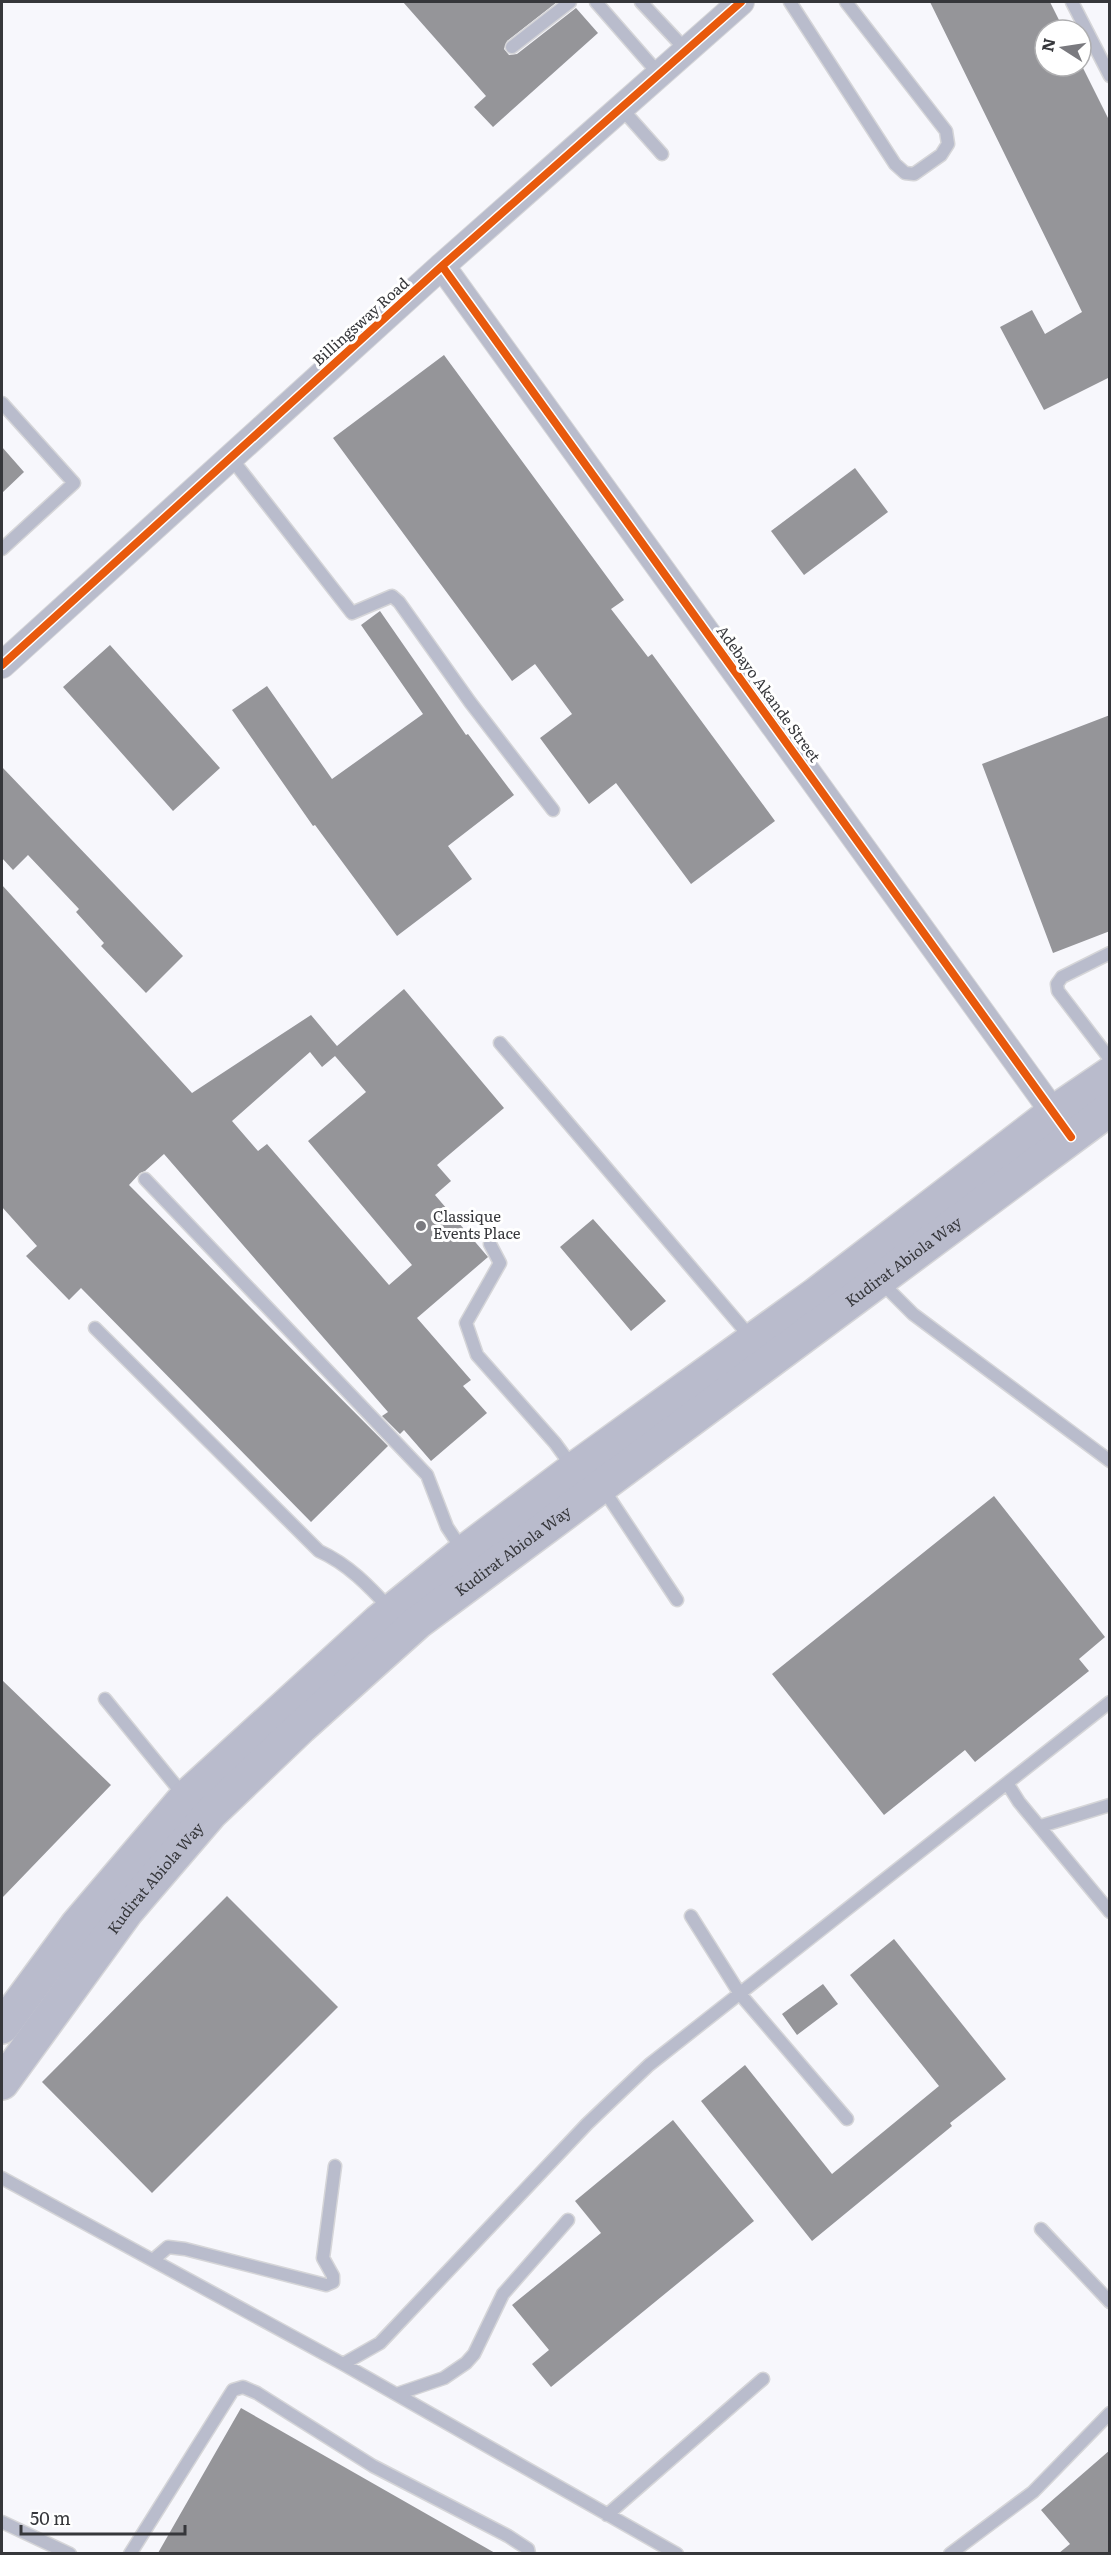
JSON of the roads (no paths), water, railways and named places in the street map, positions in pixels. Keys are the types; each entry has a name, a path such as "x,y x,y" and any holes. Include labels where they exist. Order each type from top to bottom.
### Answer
{"main road":[{"name":"Kudirat Abiola Way","path":"2,2083 127,1911 211,1813 301,1727 418,1622 880,1281 1063,1124 1110,1074"},
{"name":"Kudirat Abiola Way","path":"2,2027 77,1925 186,1797 283,1706 392,1611 464,1552 574,1469 815,1295 1063,1124 1110,1109"}],"street":[{"name":"Billingsway Road","path":"2,665 442,266 741,2"},
{"name":"Adebayo Akande Street","path":"442,266 1063,1124"}],"lane":[{"path":"512,47 570,2"},
{"path":"596,2 658,74"},
{"path":"641,2 686,50"},
{"path":"790,2 895,164 905,173 915,174 941,155 948,144 946,131 846,2"},
{"path":"1072,2 1110,76"},
{"path":"621,108 662,154"},
{"path":"2,403 74,483 2,549"},
{"path":"231,458 352,613 392,596 399,602 470,702 553,810"},
{"path":"1110,953 1062,977 1057,984 1058,991 1110,1059"},
{"path":"500,1043 752,1340"},
{"path":"145,1179 427,1475 447,1527 464,1552"},
{"path":"490,1244 500,1263 466,1323 477,1355 555,1443 574,1469"},
{"path":"880,1281 913,1314 1110,1461"},
{"path":"95,1328 319,1551 338,1560 368,1585 392,1611"},
{"path":"601,1486 677,1600"},
{"path":"105,1699 186,1797"},
{"path":"343,2364 380,2343 587,2124 649,2065 1110,1702"},
{"path":"1007,1783 1019,1802 1110,1912"},
{"path":"1041,1826 1110,1805"},
{"path":"691,1916 740,1994 847,2119"},
{"path":"153,2260 168,2247 185,2249 326,2285 333,2282 333,2276 323,2258 335,2166"},
{"path":"2,2178 343,2364 677,2553"},
{"path":"397,2394 444,2378 466,2363 474,2354 503,2294 568,2220"},
{"path":"1041,2229 1110,2302"},
{"path":"607,2515 763,2379"},
{"path":"130,2553 233,2390 243,2387 252,2389 372,2466 508,2536 528,2549 529,2553"},
{"path":"950,2553 1033,2492 1110,2413"},
{"path":"2,2522 70,2553"}],"place":[{"name":"Classique Events Place","path":"421,1226"}]}
